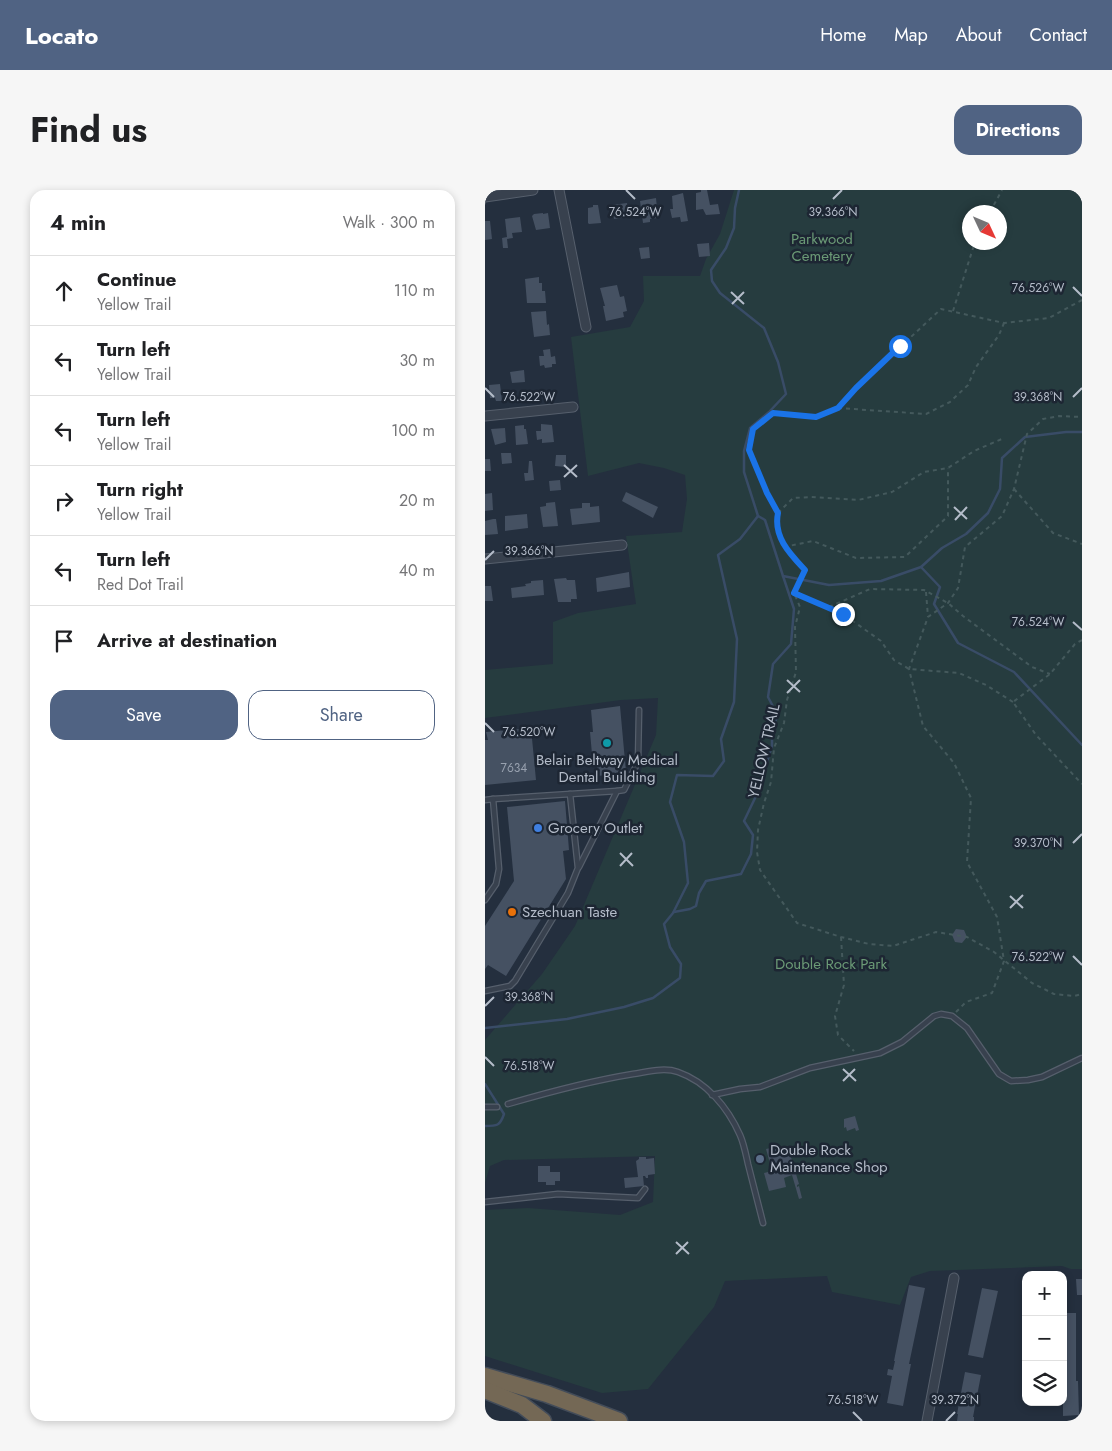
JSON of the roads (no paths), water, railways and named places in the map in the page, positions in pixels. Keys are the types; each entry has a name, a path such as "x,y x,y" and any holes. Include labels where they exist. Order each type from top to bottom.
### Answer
{"highway":[{"path":"485,1376 547,1394 619,1421"},
{"path":"485,1390 522,1405 543,1421"}],"street":[{"path":"485,197 533,190"},
{"path":"559,190 586,327"},
{"path":"485,416 573,407"},
{"path":"485,559 622,545"},
{"path":"927,1421 954,1278"}],"lane":[{"path":"485,800 624,790 638,762 639,710"},
{"path":"485,991 510,986 515,981 568,893 578,868 617,791"},
{"path":"570,794 578,868"},
{"path":"485,900 496,884 499,869 493,799"},
{"path":"712,1095 740,1088 760,1087 810,1068 880,1053 902,1042 934,1016 941,1014 952,1016 967,1028 999,1074 1011,1081 1042,1077 1082,1058"},
{"path":"508,1104 558,1089 619,1076 664,1070 677,1071 695,1080 729,1114 741,1137 763,1223"},
{"path":"485,1107 497,1106"},
{"path":"485,1202 558,1194 638,1198 645,1190"}],"waterway":[{"path":"739,190 735,208 734,228 726,248 711,270 712,281 720,293 764,328 778,362 786,394 750,428 744,451 744,472 758,516"},
{"path":"758,516 765,520 783,576 829,585 881,581 921,567 942,548 966,534 988,513 1000,489 1002,458 1025,437 1082,432"},
{"path":"485,1028 567,1019 624,1007 653,998 680,978 681,964 670,947 664,924 673,913 688,883 684,842 670,802 677,775 713,776 724,761 721,739 734,702 737,639 718,555 740,539 758,516"},
{"path":"921,567 940,587 934,604 958,643 1014,672 1082,745"},
{"path":"674,912 696,906 699,893 706,881 741,874 751,854 753,835 744,821 757,794 757,785 763,775 772,746 777,714 768,697 773,664 791,644 794,609 783,576"},
{"path":"485,1084 504,1114 501,1121 497,1124 485,1126"}],"place":[{"name":"Belair Beltway Medical Dental Building","path":"607,743"},
{"name":"Grocery Outlet","path":"538,828"},
{"name":"Szechuan Taste","path":"512,912"},
{"name":"Double Rock Maintenance Shop","path":"760,1159"}],"park label":[{"name":"Parkwood Cemetery","path":"822,248"},
{"name":"Double Rock Park","path":"831,964"}]}
